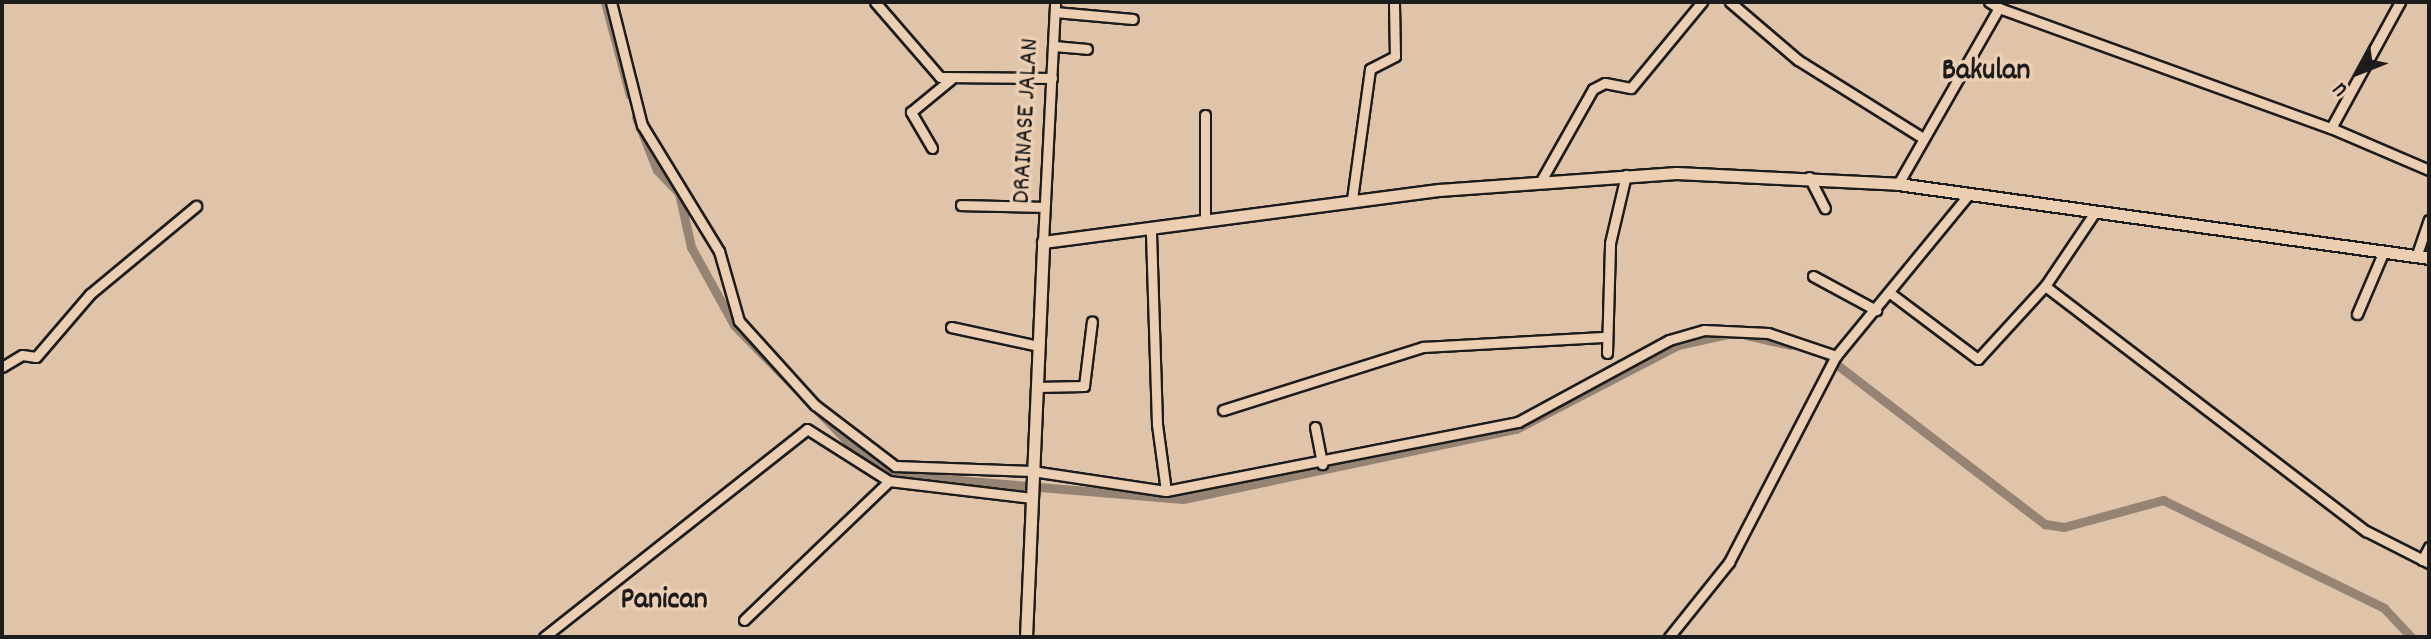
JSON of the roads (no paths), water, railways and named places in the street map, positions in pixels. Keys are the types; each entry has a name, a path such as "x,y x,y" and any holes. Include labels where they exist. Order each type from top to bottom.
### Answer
{"main road":[{"path":"1026,637 1043,242 1352,199 1542,179 1626,175 1809,177 1898,184 2429,258"}],"street":[{"path":"611,2 642,125 719,251 733,308 751,337 823,413 895,466 1031,473 1166,491 1322,464 1392,444 1518,422 1669,340 1704,330 1768,333 1834,360"},
{"path":"875,2 925,64 951,79 1052,78"},
{"path":"1352,199 1370,69 1395,56 1394,2"},
{"path":"1542,179 1593,89 1605,83 1631,88 1702,2"},
{"path":"1730,2 1798,60 1923,138"},
{"path":"1989,2 2331,128 2429,170"},
{"path":"2331,128 2400,2"},
{"path":"1055,7 1133,19"},
{"name":"DRAINASE JALAN","path":"1043,242 1055,7"},
{"path":"1898,184 1999,8"},
{"path":"1054,46 1087,49"},
{"path":"932,148 911,112 951,79"},
{"path":"1205,115 1205,219"},
{"path":"1607,353 1603,337 1610,243 1626,175"},
{"path":"1809,177 1825,208"},
{"path":"1669,637 1729,562 1834,360 1969,194"},
{"path":"961,205 1043,207"},
{"path":"2,367 22,355 36,357 90,294 196,206"},
{"path":"1890,293 1978,359 2045,286 2095,212"},
{"path":"2416,257 2429,220"},
{"path":"1151,228 1157,424 1166,491"},
{"path":"2357,314 2383,253"},
{"path":"1813,276 1876,310"},
{"path":"2045,286 2332,506 2425,561 2429,547"},
{"path":"1037,387 1084,386 1092,321"},
{"path":"951,327 1038,346"},
{"path":"1223,410 1423,347 1603,337"},
{"path":"1315,427 1322,464"},
{"path":"544,637 803,430 819,432 889,481 1032,498"},
{"path":"744,620 889,481"}],"waterway":[{"path":"605,2 630,95"},
{"path":"636,117 657,170 679,193 691,247 734,325 848,442 885,469 909,476 1183,499 1516,429 1678,345 1732,333"},
{"path":"1746,335 1790,345"},
{"path":"1827,357 2045,524 2064,527 2163,500 2384,608 2411,637"}],"district":[{"name":"Bakulan","path":"1986,73"},
{"name":"Panican","path":"664,602"}]}
